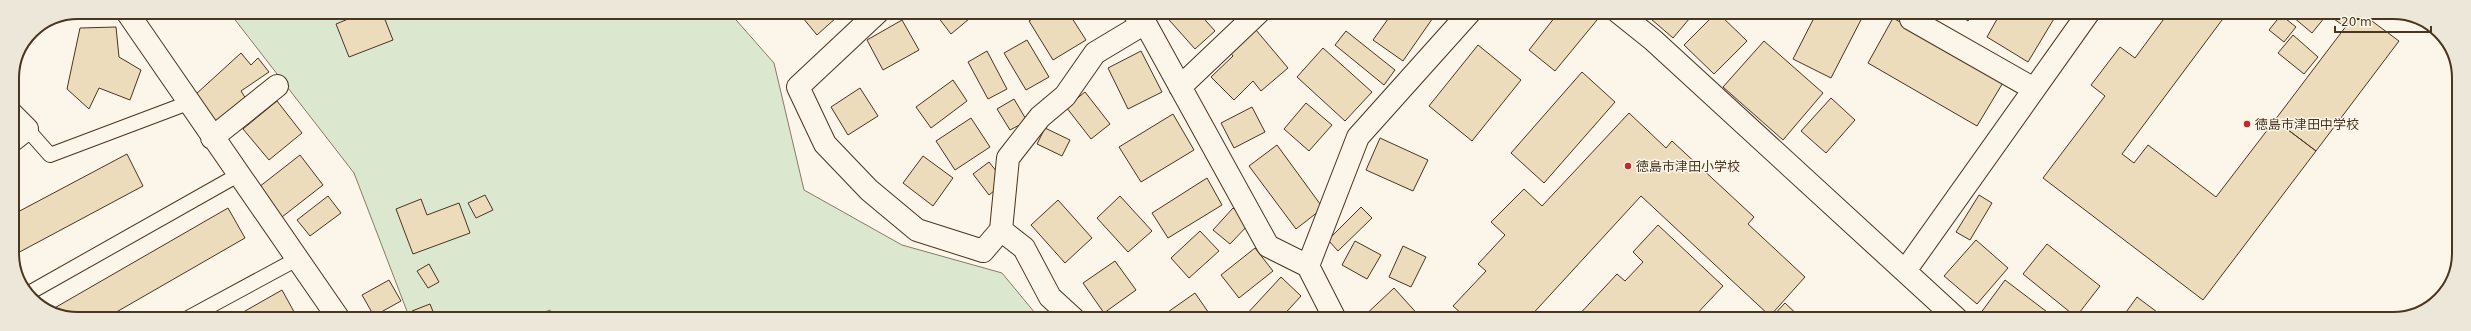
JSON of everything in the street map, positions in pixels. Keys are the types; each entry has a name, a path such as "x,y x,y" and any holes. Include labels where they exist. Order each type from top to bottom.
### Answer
{"street":[{"path":"131,19 212,138 335,312"},
{"path":"871,19 798,87 825,144 869,190 917,230 983,251 1001,230 1008,158 1040,117 1065,96 1095,53 1138,19"},
{"path":"1140,19 1180,87 1268,246 1308,266 1331,312"},
{"path":"1180,87 1252,19"},
{"path":"1308,266 1358,137 1464,19"},
{"path":"1626,19 1652,40 1949,312"},
{"path":"1916,19 2034,89"},
{"path":"1905,271 2084,19"},
{"path":"212,138 277,86"},
{"path":"1001,230 1024,248 1050,298 1066,312"}],"lane":[{"path":"19,129 50,155 188,103"},
{"path":"33,291 238,175"},
{"path":"199,312 297,259"}],"green space":[{"path":"234,19 735,19 774,63 804,190 902,245 1002,273 1034,312 551,312 550,310 545,312 407,312 354,173"}],"building":[{"path":"348,19 385,19 393,40 349,57 336,24"},
{"path":"804,19 835,19 817,35"},
{"path":"939,19 969,19 951,34"},
{"path":"1032,19 1072,19 1086,40 1053,60 1029,21"},
{"path":"1168,19 1204,19 1215,31 1195,49"},
{"path":"1388,19 1432,19 1403,61 1373,40"},
{"path":"1553,19 1597,20 1555,71 1529,50"},
{"path":"1651,19 1689,19 1673,38"},
{"path":"1710,19 1724,19 1747,41 1714,74 1684,45"},
{"path":"1813,19 1861,19 1831,78 1793,59"},
{"path":"1892,19 1895,19 2004,81 1977,126 1868,63"},
{"path":"1997,19 2054,19 2028,62 1987,37"},
{"path":"2164,19 2223,19 2122,154 2134,163 2148,145 2216,197 2275,120 2316,151 2203,300 2043,178 2105,96 2091,85 2120,47 2135,58"},
{"path":"2278,19 2286,19 2296,27 2284,42 2269,30"},
{"path":"2295,19 2323,19 2312,33"},
{"path":"2334,19 2351,19 2345,27"},
{"path":"2351,19 2369,19 2399,41 2316,151 2275,120"},
{"path":"902,20 919,50 883,70 867,40"},
{"path":"116,27 119,57 141,70 130,100 99,88 89,109 67,89 80,28"},
{"path":"1256,30 1288,68 1261,91 1253,81 1234,100 1211,77 1233,56 1230,52"},
{"path":"1346,31 1395,70 1384,85 1335,45"},
{"path":"2293,35 2318,57 2304,74 2278,53"},
{"path":"1027,40 1049,77 1026,90 1004,53"},
{"path":"1764,41 1823,93 1783,140 1723,87"},
{"path":"1478,45 1521,80 1472,141 1429,106"},
{"path":"1323,48 1372,92 1345,121 1297,77"},
{"path":"987,51 1007,89 988,99 968,62"},
{"path":"1141,51 1162,92 1128,109 1108,68"},
{"path":"241,53 251,65 258,58 269,72 241,91 246,99 214,123 195,95"},
{"path":"1582,72 1615,102 1544,183 1511,153"},
{"path":"953,80 967,101 931,128 916,107"},
{"path":"860,88 878,116 848,135 831,107"},
{"path":"1085,92 1110,124 1091,139 1066,107"},
{"path":"1831,98 1855,120 1826,153 1801,131"},
{"path":"1014,99 1027,121 1010,130 997,109"},
{"path":"277,101 302,133 269,160 243,129"},
{"path":"1306,103 1332,125 1309,151 1284,129"},
{"path":"1252,107 1265,132 1234,148 1221,123"},
{"path":"1629,113 1666,148 1672,141 1754,217 1748,224 1805,277 1774,312 1766,312 1641,196 1534,312 1460,312 1453,306 1486,271 1478,264 1505,235 1491,222 1524,189 1542,206"},
{"path":"1173,114 1194,150 1141,182 1119,147"},
{"path":"971,118 990,147 955,170 936,141"},
{"path":"1045,128 1070,140 1062,156 1037,144"},
{"path":"1380,138 1428,160 1413,191 1366,170"},
{"path":"1277,145 1323,208 1296,229 1249,166"},
{"path":"127,154 143,186 19,252 19,211"},
{"path":"300,155 323,185 282,217 259,187"},
{"path":"923,156 953,178 933,206 903,183"},
{"path":"989,162 1005,182 989,195 973,174"},
{"path":"1207,178 1222,205 1168,238 1152,213"},
{"path":"485,195 493,210 476,218 468,203"},
{"path":"1979,195 1992,203 1970,240 1956,232"},
{"path":"328,196 341,213 310,236 297,220"},
{"path":"1120,196 1152,231 1128,252 1097,218"},
{"path":"421,199 427,215 459,203 470,233 413,254 396,209"},
{"path":"1058,200 1092,238 1065,263 1031,225"},
{"path":"1361,207 1372,218 1338,251 1328,240"},
{"path":"228,208 245,238 116,312 78,312 62,310 56,307"},
{"path":"1233,208 1250,223 1230,244 1213,230"},
{"path":"1658,225 1723,286 1699,312 1582,312 1617,274 1625,281 1643,262 1633,252"},
{"path":"1200,231 1219,251 1189,278 1171,258"},
{"path":"1976,240 2008,268 1977,304 1944,276"},
{"path":"1355,241 1381,255 1367,279 1342,265"},
{"path":"2047,244 2100,286 2080,312 2070,312 2023,274"},
{"path":"1403,246 1426,257 1411,287 1389,277"},
{"path":"1255,248 1273,271 1239,298 1221,275"},
{"path":"1115,261 1136,290 1103,312 1083,283"},
{"path":"429,264 439,282 428,288 417,271"},
{"path":"1281,277 1301,296 1286,312 1249,312"},
{"path":"389,280 401,301 381,312 372,312 362,295"},
{"path":"2005,280 2047,312 1981,312"},
{"path":"1394,288 1416,312 1368,312"},
{"path":"282,290 294,312 243,312"},
{"path":"1195,293 1208,312 1168,312"},
{"path":"2137,297 2157,312 2126,312"},
{"path":"1785,303 1795,312 1777,312"},
{"path":"430,304 433,312 412,312"}],"place":[{"name":"徳島市津田中学校","path":"2247,124"},
{"name":"徳島市津田小学校","path":"1628,166"}]}
